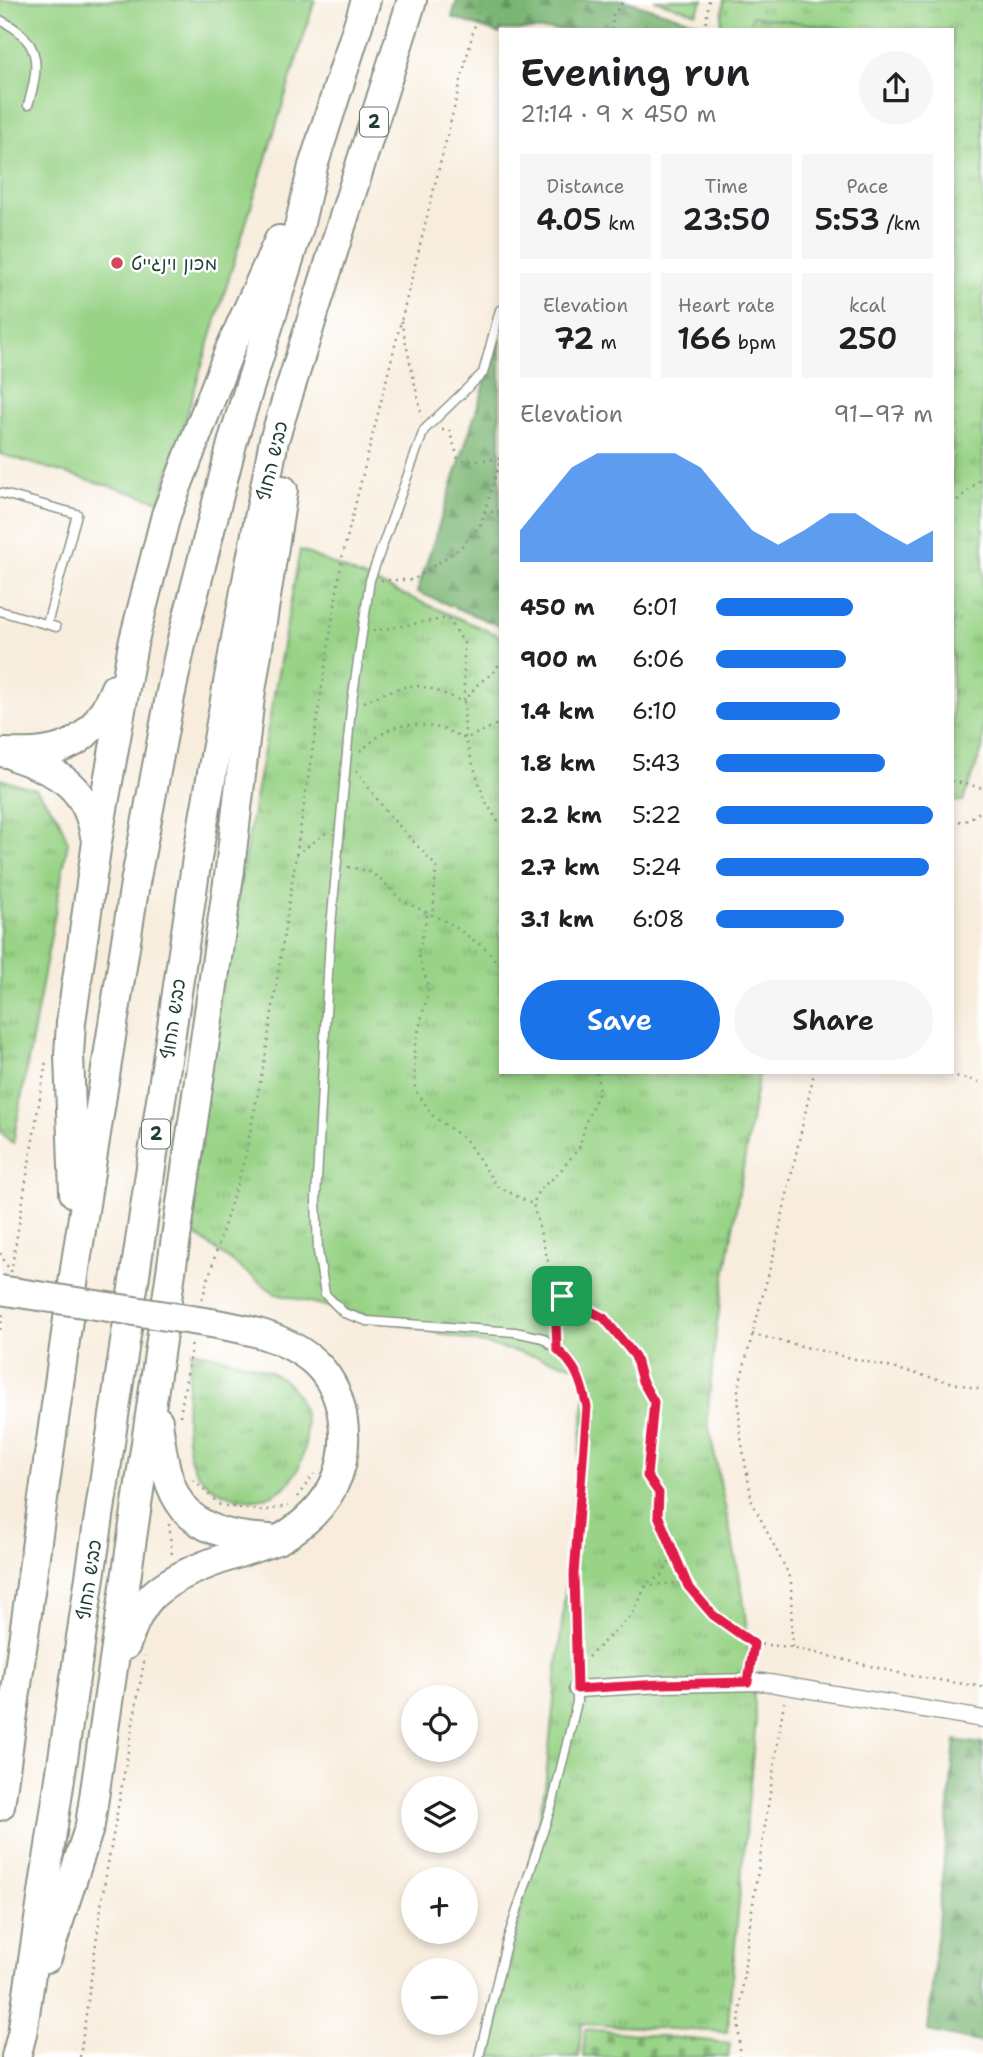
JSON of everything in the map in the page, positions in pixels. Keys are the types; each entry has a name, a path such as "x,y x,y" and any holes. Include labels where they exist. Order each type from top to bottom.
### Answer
{"highway":[{"name":"2","path":"0,1805 76,1262 142,843 182,640 233,440 299,227 313,166 366,0"},
{"name":"כביש החוף","path":"19,2045 197,858 274,440 412,0"},
{"path":"76,1262 69,1055 76,985 97,842 133,643 163,527 181,474 230,349 313,166"},
{"path":"19,2045 90,1825 230,869 250,697 280,511 336,243"},
{"path":"2,752 26,754 51,751 79,740 100,719 133,643"},
{"path":"2,752 39,765 69,783 89,809 97,842"},
{"path":"6,1288 259,1333 280,1340 314,1361 335,1391 345,1432 344,1451 336,1479 323,1504 309,1519 280,1539 173,1580 150,1599 133,1626 110,1695"},
{"path":"154,1385 166,1473 177,1499 189,1514 212,1529 240,1536 280,1539"}],"street":[{"path":"577,1689 748,1682 786,1685 983,1719"}],"lane":[{"path":"0,20 20,32 29,42 36,58 35,83 28,105"},
{"path":"479,2057 506,1944 553,1801 577,1702 574,1574 587,1407 582,1382 571,1361 543,1338 515,1332 367,1321 344,1313 325,1294 317,1251 316,1199 330,937 351,708 370,580 425,430 483,373 499,314"},
{"path":"0,494 77,514 52,626 0,611"}],"path":[{"path":"180,1420 202,1321 245,1157 265,1058 342,558 481,0"},
{"path":"612,28 613,15 624,0"},
{"path":"705,28 709,0"},
{"path":"400,318 425,430 449,430 458,458 465,461 499,460"},
{"path":"370,580 413,580 460,548 480,526 499,463"},
{"path":"954,503 983,478"},
{"path":"484,512 499,512"},
{"path":"362,633 447,618 464,643 466,739 484,799 499,823"},
{"path":"464,702 499,664"},
{"path":"351,708 401,686 423,685 464,702"},
{"path":"466,739 499,723"},
{"path":"433,916 436,866 388,814 348,760 395,727 430,726 466,739"},
{"path":"954,781 983,788"},
{"path":"954,820 964,822 983,810"},
{"path":"296,855 342,821"},
{"path":"337,866 368,871 382,880 401,901 449,923 485,948 499,965"},
{"path":"427,915 418,954 429,988 414,1049 415,1089 433,1116 466,1140 497,1185 533,1204"},
{"path":"0,1330 48,1050"},
{"path":"597,1074 598,1092 579,1148 556,1176 539,1189 533,1204 536,1223 552,1277 562,1296 604,1318 635,1356 642,1381 654,1402 647,1476 659,1493 658,1515 688,1586 713,1615 754,1644 792,1647 906,1675 983,1687"},
{"path":"792,1647 792,1579 752,1502 740,1433 737,1389 774,1253 814,1074"},
{"path":"947,1074 983,1083"},
{"path":"0,1253 6,1288"},
{"path":"557,1349 556,1323 562,1296"},
{"path":"752,1334 983,1390"},
{"path":"173,1580 168,1517 189,1475 220,1505 262,1511 291,1505 318,1468"},
{"path":"576,1668 632,1614 647,1583 661,1576 674,1555"},
{"path":"645,1587 658,1583 674,1585 685,1579"},
{"path":"748,1682 754,1644"},
{"path":"80,2057 106,1874 146,1651"},
{"path":"739,2057 739,2023 748,1936 786,1685"}],"green space":[{"name":"מכון וינגייט","path":"0,0 315,0 160,501 0,454"},
{"path":"457,0 624,0 702,24 701,28 499,28 499,34 452,17"},
{"path":"654,0 703,0 696,13"},
{"path":"724,0 983,0 983,747 963,801 954,802 954,28 720,28"},
{"path":"752,16 840,28 750,28"},
{"path":"499,341 499,626 417,592"},
{"path":"300,550 499,636 499,1074 759,1074 717,1323 707,1418 743,1595 756,1719 727,2032 581,2024 579,2057 492,2057 545,1787 588,1369 276,1294 189,1230 202,1095"},
{"path":"0,779 36,789 58,817 68,842 13,1144 0,1131"},
{"path":"192,1350 259,1367 282,1379 299,1399 306,1427 303,1457 289,1483 278,1492 253,1499 239,1498 214,1488 195,1469 186,1431"},
{"path":"955,1740 983,1744 983,2043 928,2031"},
{"path":"585,2029 730,2043 728,2057 583,2057"}],"place":[{"name":"מכון וינגייט","path":"117,263"}],"route":[{"path":"562,1296 604,1318 635,1356 642,1381 654,1402 647,1476 659,1493 658,1515 688,1586 713,1615 754,1644 748,1682 577,1689 574,1574 587,1407 582,1382 571,1361 557,1349 556,1323 562,1296"}]}
